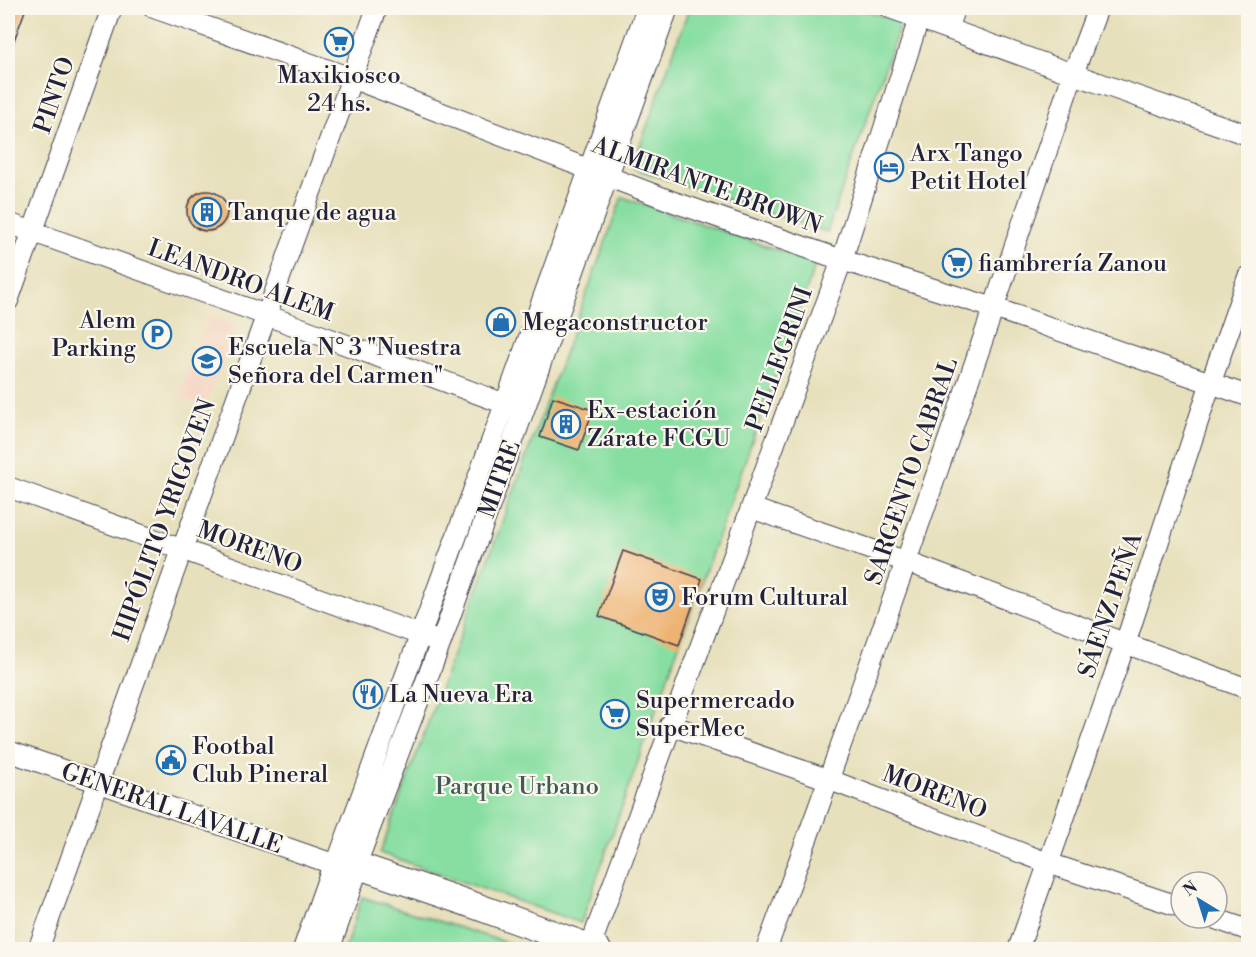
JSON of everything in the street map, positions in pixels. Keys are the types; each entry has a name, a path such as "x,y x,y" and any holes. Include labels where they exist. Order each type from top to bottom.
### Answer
{"main road":[{"name":"GENERAL LAVALLE","path":"348,869 592,948"},
{"name":"MITRE","path":"306,950 348,869"},
{"name":"MITRE","path":"326,950 348,869"},
{"name":"GENERAL LAVALLE","path":"471,910 554,950"}],"street":[{"name":"PINTO","path":"8,301 112,8"},
{"name":"ALMIRANTE BROWN","path":"154,8 351,78 674,202 842,260 994,308 1248,396"},
{"name":"HIPÓLITO YRIGOYEN","path":"38,950 377,8"},
{"name":"MITRE","path":"348,869 421,635 647,8"},
{"name":"MITRE","path":"348,869 441,642 668,8"},
{"path":"890,8 1073,75 1248,135"},
{"path":"947,28 955,8"},
{"name":"SARGENTO CABRAL","path":"766,950 830,780 907,562 1098,8"},
{"name":"PELLEGRINI","path":"592,948 670,725 842,260 919,18"},
{"name":"LEANDRO ALEM","path":"8,223 266,315 524,411"},
{"name":"SÁENZ PEÑA","path":"1018,950 1125,644 1248,277"},
{"name":"MORENO","path":"8,487 441,642"},
{"path":"751,508 907,562 1248,688"},
{"name":"MORENO","path":"670,725 830,780 1048,863 1169,903"},
{"name":"GENERAL LAVALLE","path":"8,751 348,869"},
{"path":"1229,923 1248,930"}],"shaded area":[{"name":"Escuela N° 3 \"Nuestra Señora del Carmen\"","path":"208,316 236,326 206,407 178,397"}],"green space":[{"path":"689,8 857,8 901,22 827,232 632,168"},
{"name":"Parque Urbano","path":"622,197 816,263 581,923 380,853"},
{"path":"362,897 527,949 345,949"}],"building":[{"path":"8,8 26,8 9,54 8,54"},
{"name":"Tanque de agua","path":"207,191 221,197 227,211 221,225 207,231 193,225 187,211 193,197"},
{"name":"Ex-estación Zárate FCGU","path":"553,397 593,410 579,450 540,437"},
{"name":"Forum Cultural","path":"623,551 702,579 679,645 599,616"}],"place":[{"name":"Maxikiosco 24 hs.","path":"339,42"},
{"name":"Arx Tango Petit Hotel","path":"889,167"},
{"name":"Tanque de agua","path":"207,212"},
{"name":"fiambrería Zanou","path":"957,263"},
{"name":"Megaconstructor","path":"501,322"},
{"name":"Alem Parking","path":"157,334"},
{"name":"Escuela N° 3 \"Nuestra Señora del Carmen\"","path":"207,361"},
{"name":"Ex-estación Zárate FCGU","path":"566,424"},
{"name":"Forum Cultural","path":"660,597"},
{"name":"La Nueva Era","path":"368,694"},
{"name":"Supermercado SuperMec","path":"615,714"},
{"name":"Footbal Club Pineral","path":"171,760"}]}
